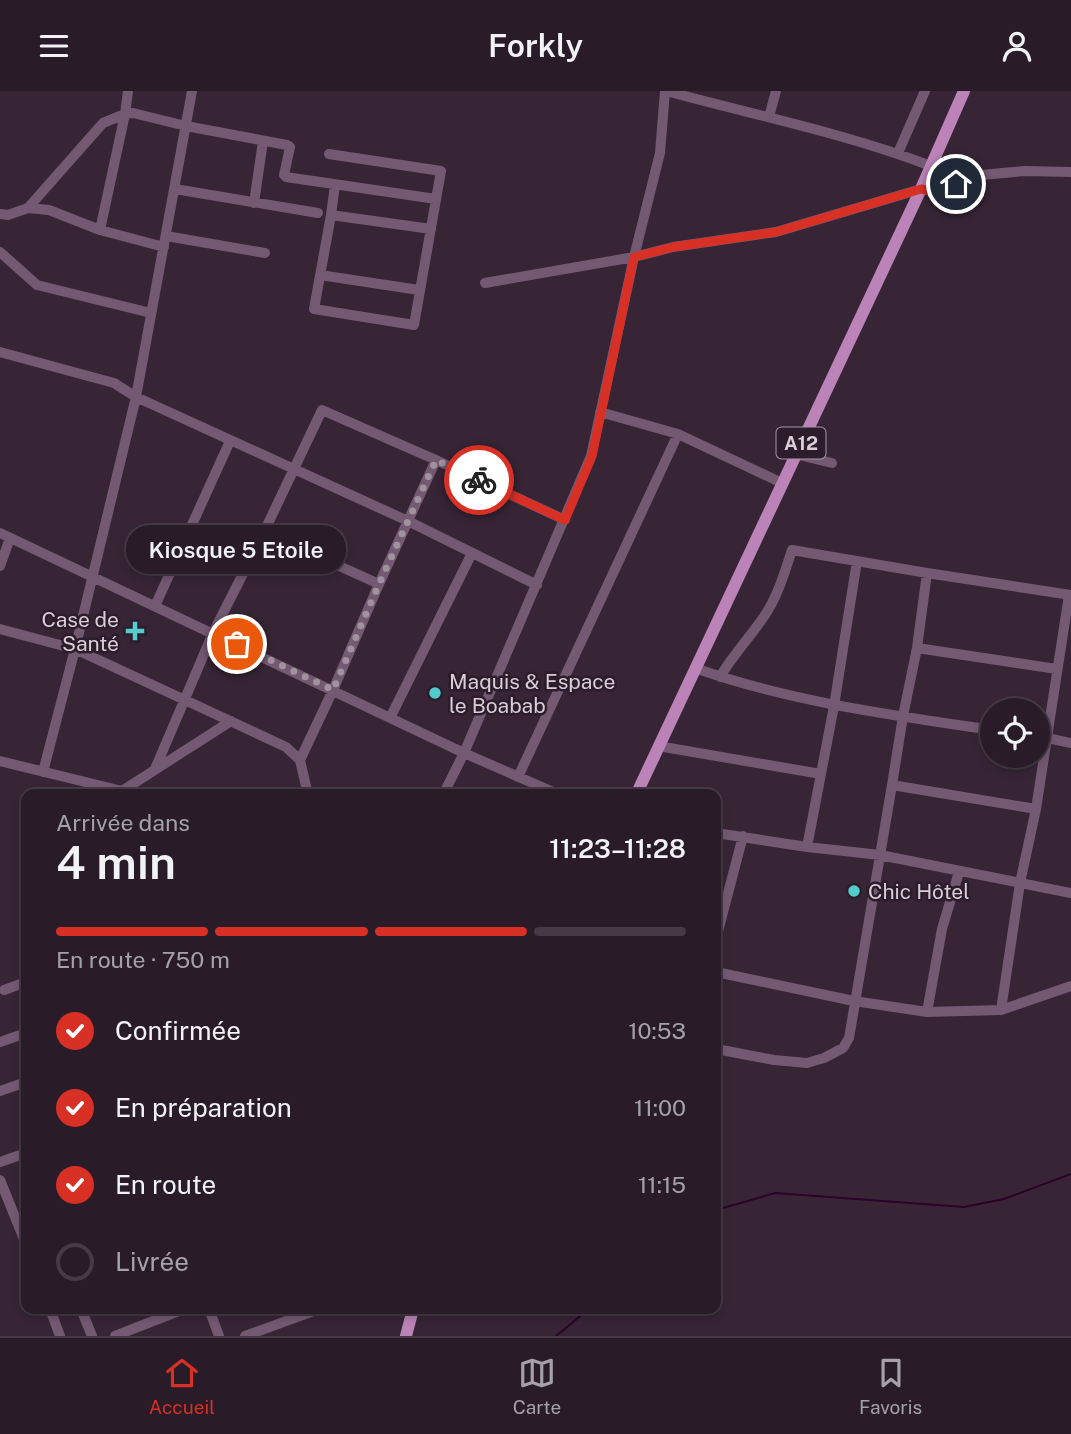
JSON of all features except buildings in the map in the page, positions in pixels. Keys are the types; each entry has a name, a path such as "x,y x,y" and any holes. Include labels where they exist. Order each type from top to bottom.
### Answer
{"main road":[{"name":"A12","path":"639,789 921,189 964,91"},
{"path":"406,1336 410,1314"}],"street":[{"path":"100,230 128,91"},
{"path":"43,772 135,397 192,91"},
{"path":"446,789 592,456 634,257 660,153 666,91 701,96 898,153 931,166"},
{"path":"769,117 776,91"},
{"path":"898,153 925,91"},
{"path":"28,208 103,123 133,113 290,147 286,177 436,199"},
{"path":"254,203 263,141"},
{"path":"329,154 441,171 414,325 314,309 335,185"},
{"path":"485,283 634,257 673,247 776,232 921,189 942,193 970,176 1026,171 1071,173"},
{"path":"175,189 318,213"},
{"path":"0,214 8,215 28,208 49,210 100,230 265,253"},
{"path":"331,215 431,229"},
{"path":"0,252 37,285 150,313"},
{"path":"320,275 419,290"},
{"path":"0,352 114,383 135,397 408,520 537,585"},
{"path":"155,769 213,633 322,410 565,520"},
{"path":"600,412 678,434 782,483"},
{"path":"518,777 678,434"},
{"path":"155,606 230,441"},
{"path":"795,454 832,463"},
{"path":"300,760 436,460"},
{"path":"264,532 379,584"},
{"path":"0,566 5,535 464,753 546,789"},
{"path":"720,677 767,612 783,579 792,550 1070,595 1050,701"},
{"path":"390,718 472,553"},
{"path":"807,847 834,706 857,561"},
{"path":"721,1050 807,1063 844,1048 849,1038 902,716 917,648 927,573"},
{"path":"0,629 75,649 286,747 300,760 307,789"},
{"path":"917,648 1057,670"},
{"path":"695,668 834,706 980,728"},
{"path":"127,789 231,722"},
{"path":"1050,739 1071,743"},
{"path":"658,747 821,774"},
{"path":"0,761 106,789"},
{"path":"1001,1010 1020,883 1036,809 1039,768"},
{"path":"892,785 1036,809"},
{"path":"721,833 807,847 880,855 1071,893"},
{"path":"721,920 743,836"},
{"path":"927,1012 942,929 959,872"},
{"path":"721,973 854,1001 927,1012 1001,1010 1071,986"},
{"path":"4,990 21,984"},
{"path":"0,1042 21,1035"},
{"path":"0,1091 21,1084"},
{"path":"0,1162 21,1155"},
{"path":"0,1180 21,1215"},
{"path":"52,1314 60,1336"},
{"path":"82,1314 92,1336"},
{"path":"115,1336 171,1314"},
{"path":"211,1314 219,1336"},
{"path":"245,1336 305,1314"}],"waterway":[{"path":"721,1209 775,1193 964,1207 1004,1199 1071,1174"},
{"path":"556,1336 583,1314"}],"way so far":[{"path":"237,644 333,690 436,460 479,480"}],"place":[{"name":"Case de Santé","path":"135,631"},
{"name":"Kiosque 5 Etoile","path":"237,644"},
{"name":"Maquis & Espace le Boabab","path":"435,693"},
{"name":"Chic Hôtel","path":"854,891"}],"route":[{"path":"479,480 565,520 592,456 634,257 673,247 776,232 921,189 942,193 956,184"}]}
